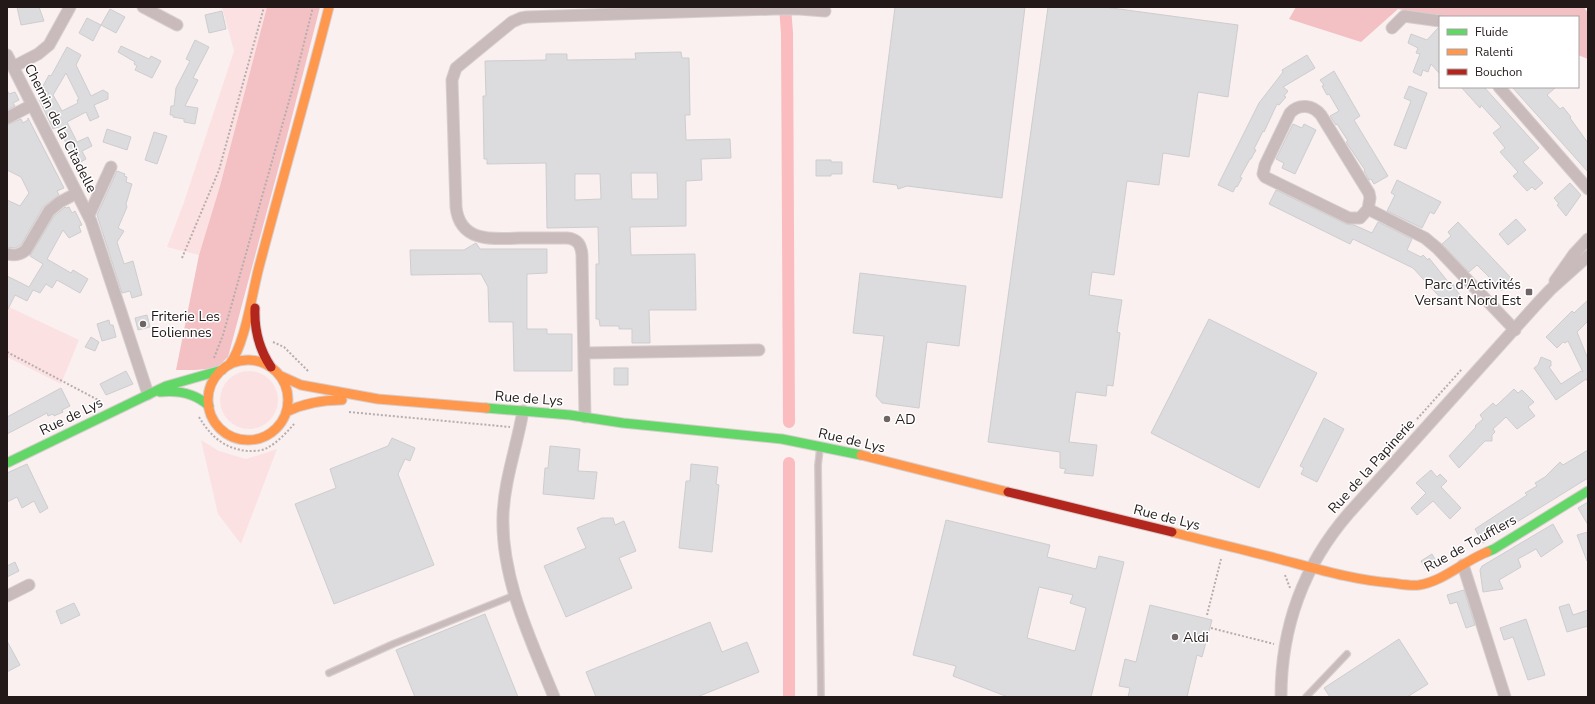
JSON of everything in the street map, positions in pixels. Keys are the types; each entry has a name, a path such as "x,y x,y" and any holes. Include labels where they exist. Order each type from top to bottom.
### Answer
{"street":[{"path":"13,67 38,54 48,45 70,7"},
{"path":"143,7 177,25"},
{"path":"258,269 254,311 258,340 262,352 271,367 281,376 288,394 288,406 280,423 272,432 261,437 248,439 236,437 225,432 213,418 209,406 209,395 212,384 234,359 241,340 258,269 310,82 329,7"},
{"path":"310,82 339,7"},
{"path":"585,417 585,353 582,255 580,243 576,240 567,238 489,239 468,231 459,220 456,207 452,80 456,68 512,22 521,18 774,9 825,11"},
{"path":"1392,28 1404,16 1439,21"},
{"name":"Chemin de la Citadelle","path":"7,55 88,215 148,394"},
{"path":"1500,88 1588,189"},
{"path":"7,118 32,106"},
{"path":"1303,106 1318,111 1369,193 1370,198 1368,209 1360,218 1349,218 1265,177 1263,174 1265,165 1290,113 1303,106"},
{"name":"Chemin de la Citadelle","path":"88,215 111,167"},
{"path":"7,254 18,255 26,250 49,211 60,202 77,193"},
{"path":"1368,209 1431,242 1515,330"},
{"name":"Rue de la Papinerie","path":"1550,290 1563,269 1588,238"},
{"name":"Rue de la Papinerie","path":"1281,697 1282,664 1288,628 1298,596 1310,568 1327,540 1341,522 1550,290 1588,256"},
{"path":"585,353 759,350"},
{"path":"148,394 183,380 248,360 260,362 271,367"},
{"name":"Rue de Lys","path":"281,376 301,385 378,399 585,417 623,423 782,439 821,446 1280,559 1310,568"},
{"path":"148,394 164,391 183,392 199,398 209,406"},
{"name":"Rue de Lys","path":"7,463 148,394"},
{"name":"Rue de Lys","path":"286,412 303,404 317,402 378,399"},
{"path":"523,411 508,481 503,516 505,550 515,595 522,618 554,697"},
{"name":"Rue de Toufflers","path":"1310,568 1376,582 1408,586 1429,583 1494,548 1588,491"},
{"path":"1463,565 1505,697"},
{"path":"7,596 29,585"}],"lane":[{"path":"821,446 818,465 821,697"},
{"path":"329,673 393,644 515,595"},
{"path":"1306,697 1313,695 1347,654"}],"path":[{"path":"182,258 219,170 264,7"},
{"path":"202,375 204,370 213,362 223,335 293,87 313,7"},
{"path":"223,335 234,340 241,340"},
{"path":"258,340 269,341 284,347 301,365 313,374"},
{"path":"7,352 116,409"},
{"path":"1414,422 1465,365"},
{"path":"342,412 520,428"},
{"path":"197,413 204,425 222,444 236,450 253,451 266,448 279,439 297,422"},
{"path":"1207,615 1222,554"},
{"path":"1285,575 1289,583 1290,592"},
{"path":"1211,628 1277,644"}],"shaded area":[{"path":"222,7 267,7 220,186 199,255 167,247 184,202 234,51"},
{"path":"267,7 320,7 228,357 216,368 176,370 199,255 220,186"},
{"path":"1296,7 1584,7 1588,13 1588,59 1579,55 1579,16 1439,17 1398,9 1361,42 1289,19"},
{"path":"7,306 79,340 61,384 7,357"},
{"path":"243,371 255,371 270,379 278,394 278,406 270,421 255,429 243,429 228,421 220,406 220,394 228,379"},
{"path":"201,440 219,451 246,459 277,449 241,544 218,514"}],"building":[{"path":"17,7 39,7 44,21 21,25"},
{"path":"895,7 1025,7 1002,198 907,186 898,189 897,185 873,182"},
{"path":"1048,7 1104,7 1238,25 1228,97 1198,92 1189,157 1163,153 1159,185 1127,181 1114,275 1092,272 1089,295 1122,300 1117,332 1120,333 1113,386 1107,385 1106,396 1076,392 1069,442 1097,445 1093,476 1064,473 1066,469 1060,468 1060,452 988,442"},
{"path":"110,9 125,17 116,33 101,25"},
{"path":"222,11 226,29 209,33 205,15"},
{"path":"87,18 101,25 93,41 79,33"},
{"path":"1439,28 1439,73 1431,64 1428,72 1423,70 1421,76 1413,72 1420,54 1416,53 1418,48 1408,43 1411,34 1427,40"},
{"path":"195,40 209,47 193,78 198,80 185,106 198,108 195,124 184,122 184,119 170,115 171,106 174,106 176,88 190,61 186,59"},
{"path":"121,46 149,59 151,56 161,61 152,78 135,70 137,66 134,64 135,62 118,52"},
{"path":"67,47 81,55 76,65 91,96 103,90 108,93 108,99 94,105 99,117 90,121 86,112 67,122 77,142 88,137 92,146 82,151 86,159 77,164 74,158 71,159 65,146 67,145 58,127 53,129 39,99 49,93 42,88 49,75 51,76","holes":["66,73 79,99 77,100 78,103 62,111 53,95"]},
{"path":"681,52 682,58 689,58 690,115 685,115 686,140 730,139 731,158 701,159 702,180 686,181 686,226 630,227 631,255 695,254 696,310 649,310 650,343 632,343 632,329 619,329 619,326 600,326 599,319 596,319 596,264 599,264 598,227 547,228 546,163 487,164 487,159 484,159 483,96 486,96 485,61 546,60 546,54 567,54 567,60 636,59 635,53","holes":["631,173 657,173 658,199 632,199","575,174 600,174 601,199 575,200"]},
{"path":"1307,55 1315,68 1283,87 1288,91 1284,96 1286,97 1279,105 1277,104 1254,149 1256,150 1240,177 1242,178 1237,187 1236,186 1233,192 1218,185 1259,103 1283,72 1282,70"},
{"path":"1334,71 1360,116 1354,120 1388,176 1374,184 1371,179 1369,180 1364,171 1365,170 1346,142 1348,141 1330,116 1339,111 1329,94 1327,95 1322,86 1324,85 1320,80"},
{"path":"1409,86 1427,93 1406,149 1394,145 1411,101 1404,98"},
{"path":"1462,88 1485,88 1539,148 1523,162 1543,183 1535,190 1532,187 1527,191 1513,176 1518,172 1500,152 1505,148 1493,133 1501,127 1481,105 1480,108"},
{"path":"1513,88 1555,88 1547,95 1560,109 1563,107 1588,143 1588,172"},
{"path":"7,90 9,94 15,92 19,100 13,103 15,106 7,110"},
{"path":"28,118 64,188 57,191 59,195 43,207 21,245 15,248 7,247 7,200 20,206 29,193 21,177 7,170 7,125 21,119 23,123 28,120"},
{"path":"1293,124 1302,128 1304,124 1316,130 1295,174 1282,168 1284,163 1276,159"},
{"path":"107,129 131,137 127,150 103,142"},
{"path":"154,132 167,136 157,164 145,160"},
{"path":"816,160 842,162 842,174 816,176"},
{"path":"117,171 125,174 124,176 127,177 126,182 132,184 126,204 127,207 118,228 124,231 117,242 124,264 133,261 142,295 132,298 130,291 122,293 97,215"},
{"path":"1397,180 1441,202 1434,214 1430,212 1422,228 1387,211 1395,195 1391,193"},
{"path":"1570,183 1581,195 1566,216 1557,205 1559,204 1554,198"},
{"path":"1276,190 1346,224 1354,225 1372,233 1378,222 1412,239 1407,250 1421,257 1423,255 1428,260 1429,258 1449,283 1450,281 1457,289 1456,290 1460,295 1448,306 1413,268 1353,239 1350,244 1269,204"},
{"path":"65,207 69,207 72,213 75,211 82,225 79,226 81,232 69,238 63,230 47,259 71,273 73,270 88,279 80,293 57,280 52,288 46,284 40,293 33,290 27,301 15,295 7,311 7,276 29,287 43,264 30,256 54,216"},
{"path":"1516,219 1526,230 1508,245 1499,234"},
{"path":"1458,222 1513,280 1501,291 1497,286 1495,287 1488,280 1490,278 1477,265 1469,272 1442,244 1451,236 1448,232"},
{"path":"476,243 480,249 547,249 547,273 527,274 527,329 547,329 547,334 572,334 572,371 514,371 513,322 489,322 488,287 481,274 411,275 410,250 464,250"},
{"path":"860,273 966,286 959,346 927,342 919,408 882,403 876,396 884,336 853,333"},
{"path":"1588,300 1588,321 1577,332 1588,359 1588,382 1586,379 1556,400 1534,368 1538,365 1541,357 1551,361 1551,366 1549,367 1561,384 1581,371 1583,372 1568,341 1565,343 1563,342 1557,348 1546,337 1572,311 1574,313"},
{"name":"Friterie Les Eoliennes","path":"147,315 150,327 138,330 135,318"},
{"path":"1209,319 1317,373 1259,488 1151,433"},
{"path":"109,320 110,325 113,325 116,337 102,341 97,324"},
{"path":"91,337 99,342 95,351 85,347"},
{"path":"614,368 628,368 628,385 614,385"},
{"path":"126,371 133,384 106,395 100,384"},
{"path":"61,388 70,406 62,410 63,412 54,416 53,414 48,416 47,413 7,434 7,417"},
{"path":"1514,389 1518,393 1522,390 1534,402 1528,407 1535,416 1517,429 1506,417 1493,429 1495,432 1492,435 1492,441 1485,441 1459,468 1449,456 1483,419 1480,415 1493,403 1496,406"},
{"path":"1324,418 1344,429 1317,482 1301,474 1304,468 1300,466"},
{"path":"392,438 415,448 410,461 405,459 398,474 434,565 334,604 295,504 336,488 330,469 388,446"},
{"path":"550,446 580,449 578,471 597,472 594,499 543,494 545,468 548,468"},
{"path":"1588,450 1588,478 1483,543 1475,529 1527,495 1525,493 1537,486 1535,483 1545,477 1560,462 1563,465"},
{"path":"27,464 48,508 40,513 34,501 22,508 17,497 7,502 7,473"},
{"path":"691,464 718,467 716,484 719,485 712,552 679,548 686,481 690,481"},
{"path":"1431,470 1437,477 1440,474 1447,481 1441,487 1461,508 1450,519 1433,501 1417,515 1411,508 1426,493 1416,483"},
{"path":"1588,502 1588,525 1578,508"},
{"path":"602,518 613,518 615,525 624,521 636,551 619,558 632,588 566,617 544,566 586,548 577,528"},
{"path":"946,520 1050,545 1047,557 1096,569 1099,556 1124,562 1091,697 1008,697 953,676 956,666 913,655","holes":["1039,587 1073,595 1070,603 1086,608 1075,651 1027,638"]},
{"path":"1553,524 1563,542 1541,557 1536,549 1518,559 1521,567 1499,580 1503,589 1483,592 1480,570 1482,566"},
{"path":"1588,532 1588,561 1587,561 1577,535"},
{"path":"1432,554 1437,563 1426,570 1421,561"},
{"path":"15,562 19,571 7,577 7,566"},
{"path":"1464,590 1475,625 1466,628 1457,602 1450,604 1447,595"},
{"path":"74,603 80,615 61,624 56,611"},
{"path":"1569,604 1573,615 1588,610 1588,626 1567,632 1559,607"},
{"name":"Aldi","path":"1150,605 1212,620 1202,657 1197,655 1187,697 1128,697 1130,688 1119,686 1125,659 1136,662"},
{"path":"485,614 518,697 415,697 396,650"},
{"path":"1526,619 1545,675 1528,680 1513,637 1504,640 1500,628"},
{"path":"710,622 722,652 747,642 759,672 697,697 596,697 586,672"},
{"path":"1399,639 1428,684 1407,697 1330,697 1324,688"},
{"path":"7,641 20,665 7,672"}],"waterway":[{"path":"785,7 787,33 789,422"},
{"path":"789,463 789,697"}],"traffic: fast":[{"path":"7,463 166,386 222,370"},
{"path":"160,392 186,393 198,398 209,406"},
{"path":"486,408 570,415 623,423 782,439 861,455"},
{"path":"1487,552 1588,491"}],"traffic: slow":[{"path":"229,365 235,356 244,332 259,267 329,7"},
{"path":"248,360 263,363 276,372 285,385 288,400 285,415 276,428 263,437 248,440 233,437 220,428 211,415 208,400 211,385 220,372 233,363 248,360"},
{"path":"281,376 301,385 378,399 486,408"},
{"path":"286,412 300,406 313,403 342,400"},
{"path":"861,455 1008,492"},
{"path":"1172,532 1319,570 1377,581 1409,585 1428,583 1487,552"}],"traffic: jam":[{"path":"255,308 256,332 260,346 271,367"},
{"path":"1008,492 1172,532"}],"place":[{"name":"Parc d'Activités Versant Nord Est","path":"1529,292"},
{"name":"Friterie Les Eoliennes","path":"143,324"},
{"name":"AD","path":"887,419"},
{"name":"Aldi","path":"1175,637"}]}
